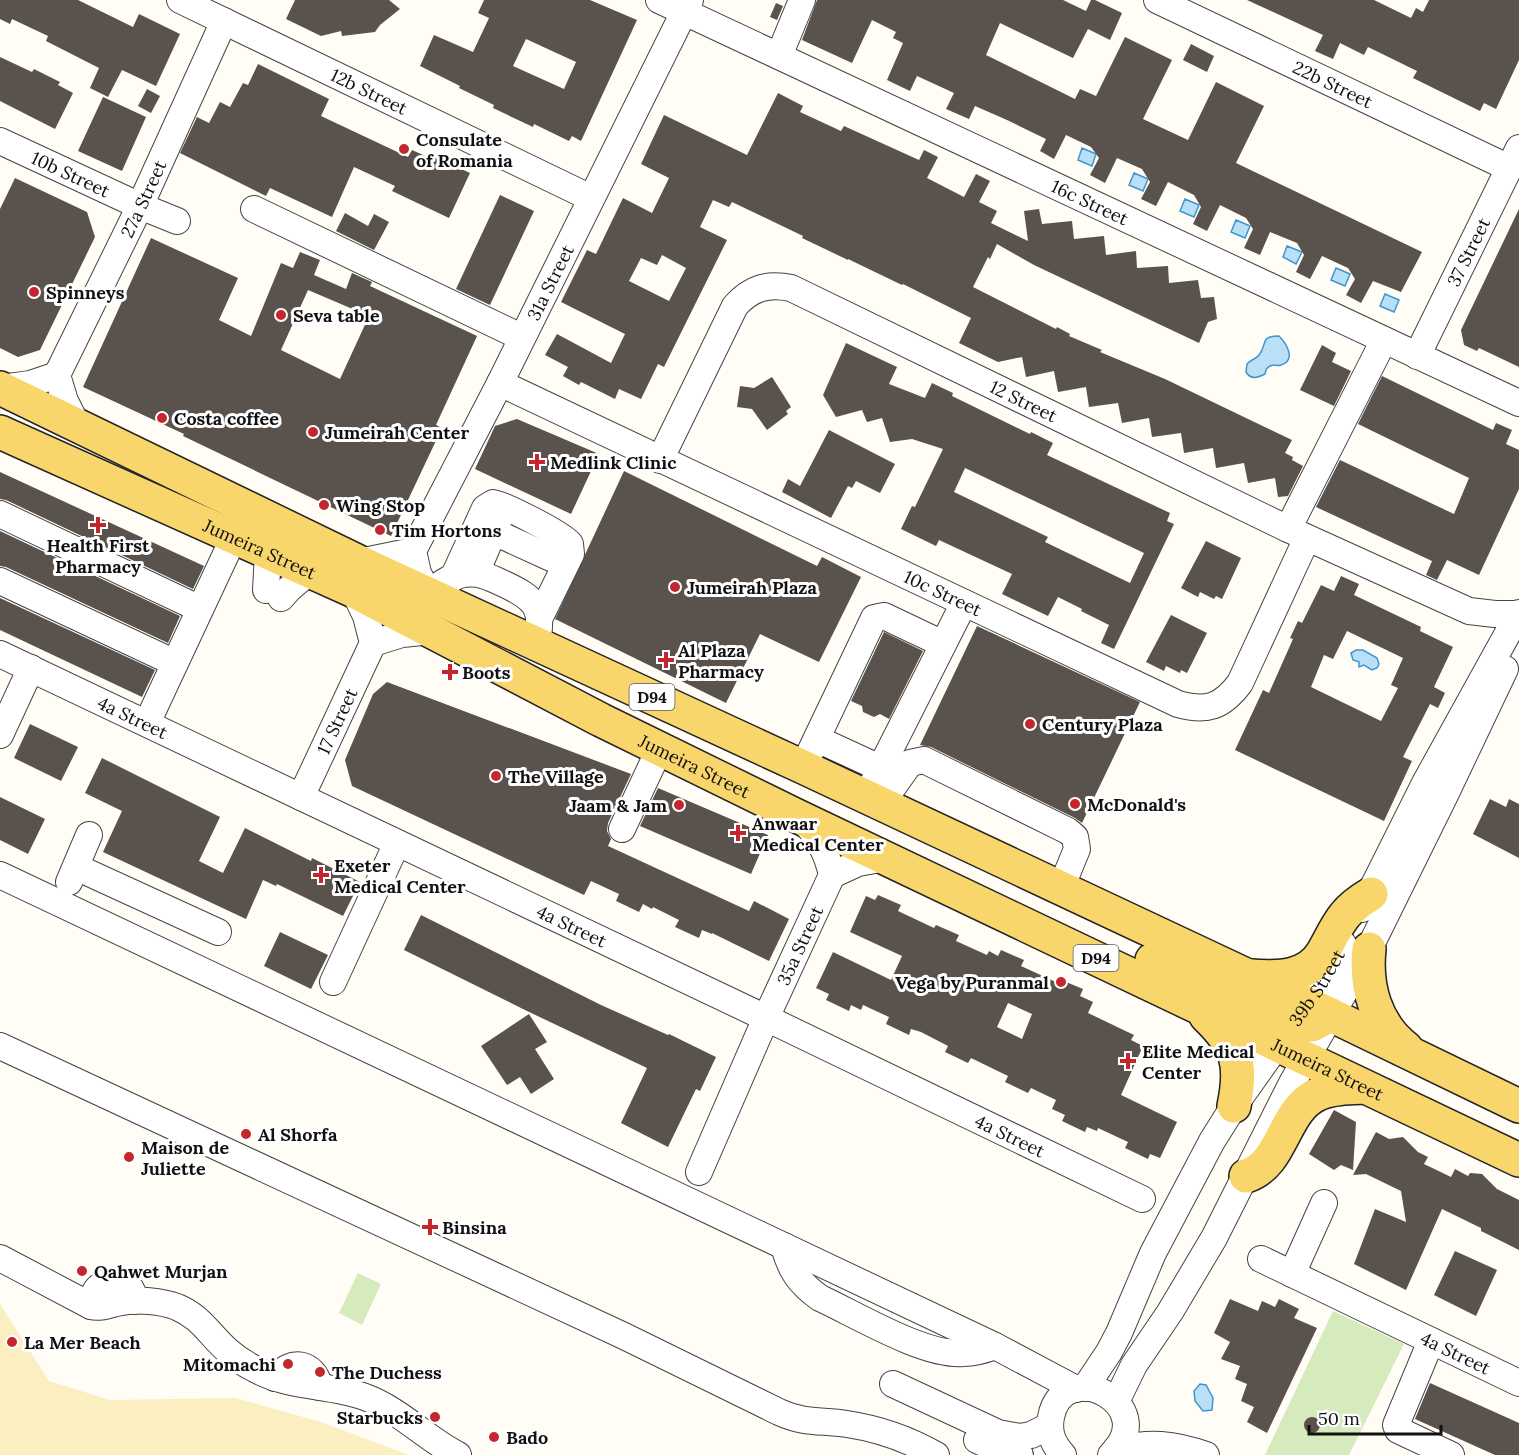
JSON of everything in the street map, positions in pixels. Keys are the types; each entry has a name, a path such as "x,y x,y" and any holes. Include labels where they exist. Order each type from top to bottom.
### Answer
{"main road":[{"name":"Jumeira Street","path":"0,388 77,425 357,576 432,631 799,817 1199,1008 1305,1030 1419,1058 1513,1103"},
{"name":"Jumeira Street","path":"6,438 310,572 452,581 810,753 874,800 1247,976 1365,1087 1519,1160"},
{"path":"1247,976 1286,977 1299,973 1321,955 1343,917 1356,903 1371,894"},
{"path":"1044,933 1056,927 1079,927 1305,1030 1467,1100 1485,1104 1513,1103"},
{"path":"1369,949 1367,967 1374,1003 1384,1024 1400,1043 1419,1058"},
{"path":"1199,1008 1222,1031 1235,1055 1239,1069 1239,1083 1234,1106"},
{"path":"1246,1176 1264,1165 1300,1107 1312,1097 1327,1091 1365,1087"}],"street":[{"name":"12b Street","path":"180,0 591,198"},
{"name":"16c Street","path":"659,0 687,6 779,56 1519,403"},
{"path":"779,56 802,0"},
{"name":"22b Street","path":"1156,0 1514,158"},
{"name":"31a Street","path":"413,551 500,383 687,6"},
{"name":"27a Street","path":"57,375 140,206 224,21"},
{"name":"10b Street","path":"2,147 177,221"},
{"name":"37 Street","path":"1417,356 1514,158"},
{"path":"254,209 521,337"},
{"name":"12 Street","path":"660,460 735,306 754,290 779,285 791,288 1298,533 1469,611 1495,614 1519,613"},
{"name":"10c Street","path":"500,383 1178,704 1196,709 1213,706 1229,697 1240,683 1298,533 1384,340"},
{"path":"0,388 30,384 57,375 65,401 77,425"},
{"path":"452,581 485,508 494,503 504,507 557,547"},
{"path":"452,581 494,532 504,507"},
{"path":"0,514 200,609"},
{"path":"494,532 557,547"},
{"path":"147,723 234,537"},
{"path":"535,621 557,547"},
{"path":"432,631 402,634 373,643 357,576 413,551 418,573 452,581 523,592 535,621"},
{"path":"268,553 274,594 290,588 310,572"},
{"path":"0,581 175,663"},
{"path":"874,800 880,768 964,603"},
{"path":"1469,611 1484,633 1493,657"},
{"name":"39b Street","path":"1114,1452 1122,1439 1125,1428 1120,1409 1134,1365 1204,1256 1246,1176 1305,1030 1320,985 1371,894 1425,783 1519,613"},
{"path":"880,768 810,753 874,618 884,616 943,644"},
{"name":"39b Street","path":"1056,1446 1051,1414 1065,1395 1081,1389 1109,1352 1173,1214 1212,1141 1234,1106 1305,1030 1369,949 1519,640"},
{"name":"17 Street","path":"301,797 373,643"},
{"name":"4a Street","path":"0,654 1142,1199"},
{"path":"0,735 31,668"},
{"path":"622,829 660,748"},
{"path":"874,800 910,763 924,760 1068,831 1075,837 1077,849 1061,888"},
{"path":"799,817 812,829 821,843 829,858 832,875 858,862 886,858"},
{"path":"89,835 72,874 128,891 218,932"},
{"path":"333,982 397,843"},
{"path":"0,875 995,1346 1081,1389 1097,1389 1107,1394 1120,1409 1179,1446"},
{"name":"35a Street","path":"699,1172 832,875"},
{"path":"111,927 128,891"},
{"path":"0,1046 624,1336 778,1412 806,1421 846,1424 880,1431 901,1437 936,1455"},
{"path":"1292,1274 1324,1203"},
{"path":"0,1258 91,1306 102,1307 117,1302 135,1301 168,1304 194,1316 205,1324 228,1351 242,1361 275,1378 294,1384 346,1391 381,1404 395,1411 438,1444 458,1455"},
{"name":"4a Street","path":"1261,1259 1519,1383"},
{"path":"1431,1341 1395,1425 1398,1430 1450,1455"},
{"path":"1020,1455 1007,1454 992,1447 890,1389 998,1433 1020,1437 1030,1435 1056,1446"},
{"path":"1114,1452 1148,1444 1179,1446 1206,1455"},
{"path":"1026,1455 1056,1446"}],"green space":[{"path":"358,1273 381,1284 362,1325 339,1313"},
{"path":"1333,1311 1404,1344 1349,1455 1265,1455"}],"sand":[{"name":"La Mer Beach","path":"0,1304 49,1381 110,1400 235,1398 321,1422 409,1455 0,1455"}],"water":[{"path":"1082,148 1096,154 1092,166 1078,160"},
{"path":"1134,173 1148,179 1143,191 1129,185"},
{"path":"1185,199 1199,205 1194,217 1180,211"},
{"path":"1236,220 1250,226 1245,238 1231,232"},
{"path":"1287,246 1302,252 1296,264 1283,257"},
{"path":"1336,268 1350,274 1345,286 1331,280"},
{"path":"1385,294 1399,300 1394,312 1380,306"},
{"path":"1279,336 1289,351 1286,363 1273,365 1266,369 1265,374 1254,378 1250,376 1246,372 1247,364 1259,355 1266,339"},
{"path":"1363,650 1377,658 1379,664 1377,668 1372,670 1364,665 1359,667 1359,662 1353,660 1351,653"},
{"path":"1200,1384 1206,1385 1213,1398 1212,1410 1203,1411 1195,1401 1194,1391"}],"building":[{"path":"0,0 78,0 133,27 139,14 180,34 156,86 122,70 108,97 90,88 99,68 46,41 48,36 12,19 10,24 0,19"},
{"path":"295,0 389,0 400,9 375,32 342,36 341,31 321,36 286,19"},
{"path":"484,0 590,0 637,20 581,141 572,136 569,141 534,124 533,127 493,108 494,105 420,66 434,35 473,52 489,18 478,13","holes":["526,39 576,62 564,89 513,66"]},
{"path":"817,0 1063,0 1086,11 1091,0 1095,0 1122,13 1110,40 1088,29 1073,58 1000,23 986,55 1075,99 1080,89 1096,96 1125,37 1172,60 1143,119 1188,140 1216,82 1264,106 1236,163 1422,252 1401,292 1373,281 1361,303 1346,295 1355,279 1348,268 1322,256 1310,279 1296,272 1304,255 1297,243 1270,232 1260,255 1244,248 1253,229 1246,218 1220,205 1207,231 1193,224 1201,207 1194,195 1168,182 1156,206 1141,199 1150,182 1142,169 1117,158 1105,183 1090,175 1099,158 1091,147 1066,135 1054,159 1040,151 1046,139 1007,120 975,106 969,119 946,109 954,93 917,76 910,91 887,80 903,43 893,38 896,32 872,20 852,63 802,40"},
{"path":"1247,0 1374,0 1411,18 1416,8 1423,12 1429,0 1519,0 1519,60 1496,109 1484,103 1480,111 1413,78 1417,71 1368,47 1364,55 1340,43 1333,59 1315,51 1323,35"},
{"path":"776,3 783,6 777,20 770,17"},
{"path":"1191,44 1214,56 1207,72 1183,60"},
{"path":"0,57 32,72 34,69 60,82 58,85 73,93 55,129 0,101"},
{"path":"258,64 329,99 321,116 408,157 412,150 432,159 433,156 470,173 449,218 392,191 395,186 354,167 332,217 270,188 266,196 180,153 197,117 209,123 220,102 230,107 243,83 248,85"},
{"path":"147,89 160,96 151,113 138,106"},
{"path":"778,93 803,106 800,112 841,131 844,126 919,160 924,150 938,157 927,178 964,197 976,174 990,181 979,202 997,211 991,223 1028,241 1024,211 1039,209 1042,224 1072,221 1074,239 1104,236 1106,255 1136,251 1137,268 1168,266 1169,283 1198,280 1201,298 1214,297 1217,319 1208,322 1199,343 1034,265 997,244 973,287 1056,329 1057,327 1070,334 1069,336 1102,350 1100,352 1165,379 1292,440 1285,453 1303,466 1288,496 1278,497 1275,478 1248,483 1244,463 1216,468 1213,448 1184,453 1181,433 1152,437 1149,418 1122,423 1118,403 1089,407 1086,387 1058,392 1054,371 1026,377 1022,357 998,362 959,343 971,318 802,238 803,236 732,202 729,207 713,200 700,227 727,240 664,367 658,364 641,399 619,389 615,399 563,376 568,367 545,355 557,334 611,363 625,334 561,302 587,250 596,254 623,198 652,213 669,178 641,164 664,115 747,155","holes":["662,255 686,268 669,301 629,281 641,258 657,265"]},
{"path":"103,97 146,117 122,171 78,151"},
{"name":"Spinneys","path":"15,178 87,212 95,237 40,350 18,357 0,348 0,209"},
{"path":"500,195 534,211 490,305 456,289"},
{"path":"1519,209 1519,367 1479,348 1477,351 1464,345 1461,330"},
{"path":"345,213 368,226 374,214 389,222 374,250 336,231"},
{"path":"151,238 238,278 219,320 251,336 281,263 293,268 300,252 320,260 314,275 346,289 352,273 372,282 370,286 477,336 436,425 442,428 391,536 83,387","holes":["308,290 369,316 340,379 281,350"]},
{"path":"846,343 897,367 889,384 925,398 932,383 953,393 952,396 1053,443 1047,455 1170,513 1167,521 1174,524 1114,649 1101,643 1109,625 1081,611 1082,609 1058,597 1048,616 1002,594 1012,574 939,540 936,546 901,529 912,506 915,507 943,449 912,439 890,442 882,418 867,422 862,410 836,417 823,395","holes":["965,468 1144,553 1130,583 1045,542 1048,537 954,492"]},
{"path":"1322,345 1336,353 1332,362 1351,371 1334,406 1300,390"},
{"path":"1382,376 1493,430 1496,423 1512,430 1506,444 1519,450 1519,489 1479,575 1447,560 1437,580 1426,575 1432,561 1316,507 1340,460 1454,514 1469,478 1358,424"},
{"path":"772,377 791,407 786,411 788,414 767,430 752,409 737,407 740,386 754,388"},
{"name":"Medlink Clinic","path":"517,419 599,454 571,514 475,469 495,426"},
{"path":"829,430 895,464 880,493 856,481 852,488 848,486 831,518 782,492 788,479 800,486"},
{"name":"Jumeirah Plaza","path":"624,471 817,566 822,557 861,577 819,662 760,634 726,703 555,619"},
{"path":"0,472 204,566 193,589 0,499"},
{"path":"0,531 180,616 168,643 0,566"},
{"path":"1206,541 1241,558 1222,599 1216,596 1214,599 1200,592 1198,597 1181,588"},
{"path":"1341,576 1359,584 1354,595 1421,627 1420,631 1453,647 1434,687 1445,693 1438,708 1430,704 1403,757 1412,761 1384,821 1235,750 1263,690 1269,693 1293,639 1290,638 1298,621 1302,623 1321,585 1334,591","holes":["1347,631 1403,658 1391,685 1398,688 1381,721 1311,687 1324,655 1333,659"]},
{"path":"0,598 155,670 142,697 0,630"},
{"path":"1171,615 1207,633 1187,673 1181,670 1180,673 1166,666 1164,671 1146,662"},
{"name":"Century Plaza","path":"977,626 1140,702 1082,823 931,747 920,745"},
{"path":"884,632 923,651 889,719 880,714 874,717 863,712 862,706 851,701"},
{"path":"387,682 631,774 608,823 607,831 611,839 608,846 749,911 754,901 789,919 769,961 712,933 702,930 699,938 675,927 679,920 653,907 652,909 643,904 639,912 616,901 619,894 591,881 584,895 352,786 345,760 373,694"},
{"path":"30,724 78,747 61,781 14,758"},
{"path":"102,758 220,817 199,861 223,873 245,828 311,861 312,858 360,882 343,916 277,884 276,886 263,880 246,919 103,852 122,811 85,793"},
{"path":"658,788 768,835 751,874 640,826"},
{"path":"0,797 45,819 28,854 0,840"},
{"path":"1490,799 1506,807 1509,799 1519,804 1519,858 1473,834"},
{"path":"878,895 901,905 898,911 934,928 936,925 959,935 956,941 987,955 989,951 998,956 1001,950 1024,960 1021,966 1058,983 1059,979 1083,989 1080,996 1093,1002 1088,1013 1134,1035 1131,1040 1143,1046 1121,1095 1177,1122 1160,1158 1150,1154 1148,1159 1125,1148 1128,1142 1098,1128 1097,1131 1087,1127 1085,1132 1062,1121 1065,1115 1052,1109 1056,1100 1031,1088 1028,1093 1005,1082 1008,1076 971,1058 968,1063 945,1052 948,1046 921,1032 911,1029 909,1035 886,1024 889,1017 863,1005 861,1010 851,1005 849,1011 826,1000 829,994 816,988 833,952 891,980 902,956 850,932 866,896 875,900","holes":["1008,1003 1032,1014 1022,1039 997,1027"]},
{"path":"421,915 601,1005 716,1057 700,1091 696,1089 668,1147 621,1123 647,1068 404,950"},
{"path":"280,932 328,955 311,989 264,966"},
{"path":"529,1014 547,1042 535,1049 554,1079 531,1094 520,1077 507,1085 481,1046"},
{"path":"1334,1110 1356,1122 1353,1170 1341,1165 1334,1170 1309,1154"},
{"path":"1376,1132 1389,1139 1403,1137 1418,1152 1428,1157 1424,1164 1451,1177 1455,1169 1468,1176 1470,1173 1482,1174 1497,1189 1519,1200 1519,1250 1442,1209 1406,1290 1354,1264 1375,1209 1406,1222 1401,1191 1366,1174 1353,1175"},
{"path":"1455,1251 1497,1270 1476,1316 1434,1295"},
{"path":"1230,1299 1258,1311 1262,1301 1275,1307 1279,1299 1299,1309 1294,1318 1317,1328 1267,1433 1247,1422 1254,1407 1241,1401 1247,1384 1235,1379 1240,1366 1221,1359 1230,1342 1214,1333"},
{"path":"1430,1383 1519,1423 1519,1455 1495,1455 1415,1419"},
{"path":"1312,1417 1318,1419 1320,1425 1318,1431 1312,1433 1306,1431 1304,1425 1306,1419"}],"place":[{"name":"Consulate of Romania","path":"404,149"},
{"name":"Spinneys","path":"34,292"},
{"name":"Seva table","path":"281,315"},
{"name":"Costa coffee","path":"162,418"},
{"name":"Jumeirah Center","path":"313,432"},
{"name":"Medlink Clinic","path":"537,462"},
{"name":"Wing Stop","path":"324,505"},
{"name":"Health First Pharmacy","path":"98,525"},
{"name":"Tim Hortons","path":"380,530"},
{"name":"Jumeirah Plaza","path":"675,587"},
{"name":"Al Plaza Pharmacy","path":"666,660"},
{"name":"Boots","path":"450,672"},
{"name":"Century Plaza","path":"1030,724"},
{"name":"The Village","path":"496,776"},
{"name":"McDonald's","path":"1075,804"},
{"name":"Jaam & Jam","path":"679,805"},
{"name":"Anwaar Medical Center","path":"738,833"},
{"name":"Exeter Medical Center","path":"321,875"},
{"name":"Vega by Puranmal","path":"1061,982"},
{"name":"Elite Medical Center","path":"1128,1061"},
{"name":"Al Shorfa","path":"246,1134"},
{"name":"Maison de Juliette","path":"129,1157"},
{"name":"Binsina","path":"430,1227"},
{"name":"Qahwet Murjan","path":"82,1271"},
{"name":"La Mer Beach","path":"12,1342"},
{"name":"Mitomachi","path":"288,1364"},
{"name":"The Duchess","path":"320,1372"},
{"name":"Starbucks","path":"435,1417"},
{"name":"Bado","path":"494,1437"}]}
